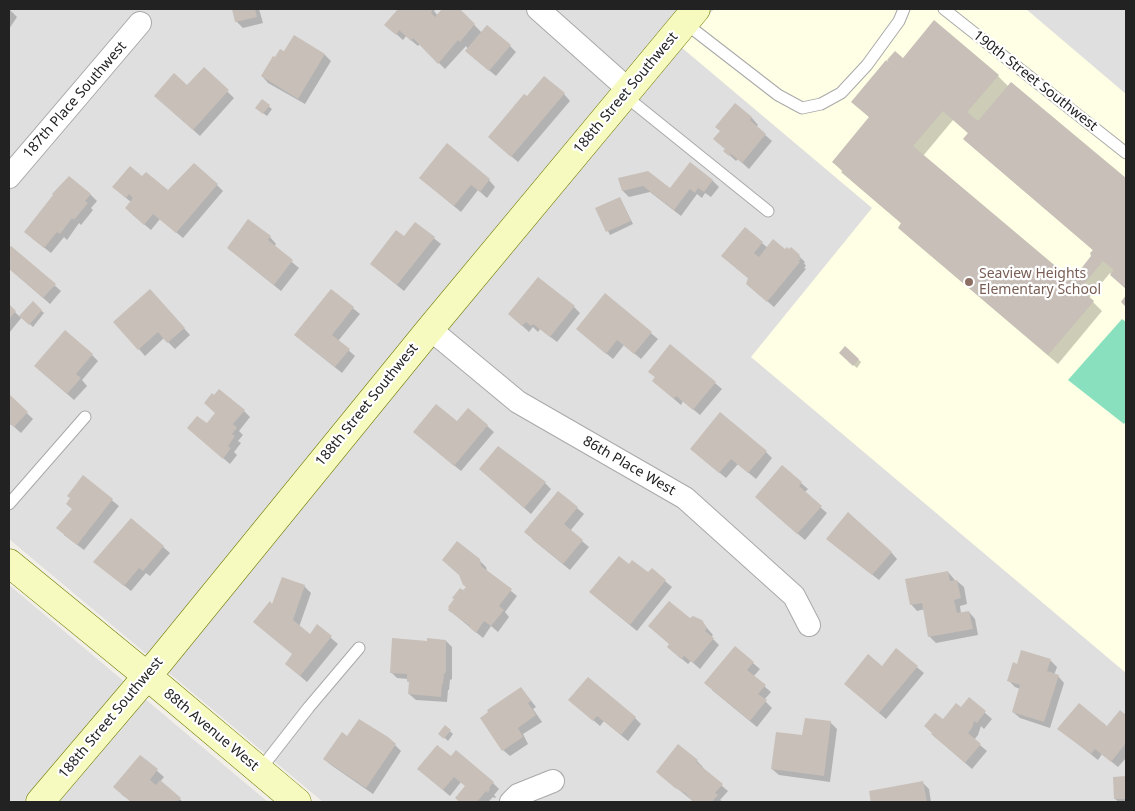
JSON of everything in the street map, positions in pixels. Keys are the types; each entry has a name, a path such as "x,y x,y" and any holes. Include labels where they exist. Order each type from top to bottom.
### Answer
{"street":[{"path":"538,9 627,92"},
{"name":"188th Street Southwest","path":"40,802 147,676 430,329 690,16"},
{"name":"187th Place Southwest","path":"9,177 140,23"},
{"name":"86th Place West","path":"430,329 518,402 685,498 794,596 808,625"},
{"name":"88th Avenue West","path":"9,563 297,802"},
{"path":"511,802 518,795 553,782"}],"lane":[{"path":"690,16 778,95 802,108 821,104 841,93 867,65 900,20 904,9"},
{"name":"190th Street Southwest","path":"944,9 1126,153"},
{"path":"627,92 768,211"},
{"path":"9,504 85,418"},
{"path":"259,771 309,707 359,648"}],"shaded area":[{"path":"9,9 1126,9 1126,802 323,802 9,539"},
{"name":"Seaview Heights Elementary School","path":"714,9 1026,9 1126,94 1126,673 751,357 872,208 681,47"},
{"path":"9,585 268,802 9,802"}],"green space":[{"path":"1122,319 1126,322 1126,421 1124,424 1068,380"}],"building":[{"path":"232,9 255,9 257,17 235,22"},
{"path":"398,9 433,9 431,13 435,17 442,9 460,9 475,24 460,42 458,40 438,64 413,38 411,41 399,30 396,35 384,25"},
{"path":"934,20 999,75 967,112 978,121 1011,82 1126,178 1126,289 1110,275 1114,270 1103,261 1080,289 1094,301 1048,355 898,228 901,223 841,172 843,171 832,162 869,117 851,102 886,60 903,75 887,60 895,51 903,58","holes":["943,111 968,133 963,139 1093,250 1090,253 1091,256 1072,280 913,146"]},
{"path":"487,25 511,45 489,71 465,51"},
{"path":"294,35 325,54 298,99 261,76 273,56 275,57 280,49 284,51"},
{"path":"204,67 229,90 193,130 154,96 174,73 187,85"},
{"path":"544,76 565,93 511,157 488,137 524,94 527,96"},
{"path":"262,99 270,105 263,114 255,108"},
{"path":"735,103 752,117 750,120 766,134 742,163 731,154 729,156 723,151 725,149 713,139 720,131 715,127"},
{"path":"447,143 490,179 480,192 471,185 454,206 419,178"},
{"path":"690,162 713,180 704,192 698,188 695,193 690,189 674,210 643,186 622,191 618,178 648,171 670,188"},
{"path":"194,163 218,184 176,233 153,214 144,225 125,208 133,198 129,194 126,198 112,187 130,166 142,176 146,172 168,190"},
{"path":"69,176 91,194 85,201 88,203 74,220 72,218 60,234 57,232 44,248 24,232 52,194"},
{"path":"620,197 631,221 606,232 595,208"},
{"path":"248,219 271,236 268,240 293,260 274,285 227,248"},
{"path":"415,222 435,237 397,285 370,264 396,230 404,236"},
{"path":"745,227 763,242 754,253 759,257 773,239 785,249 791,247 800,255 798,257 801,258 800,262 767,302 746,284 748,278 721,256"},
{"path":"11,246 56,284 43,298 9,269 9,248"},
{"path":"538,277 575,306 550,337 533,324 531,326 526,322 522,326 508,314"},
{"path":"150,289 185,328 167,343 158,332 138,350 113,322"},
{"path":"331,289 354,307 332,335 350,349 335,367 294,335"},
{"path":"605,293 652,332 634,354 617,340 606,354 576,329"},
{"path":"1126,295 1126,307 1121,302"},
{"path":"33,301 42,310 29,325 19,316"},
{"path":"9,304 16,311 9,319"},
{"path":"65,330 93,354 76,374 81,378 67,394 34,366"},
{"path":"670,344 716,382 693,410 676,396 674,399 652,381 655,377 648,372"},
{"path":"845,346 859,359 853,366 839,353"},
{"path":"219,389 245,410 233,424 237,428 232,434 235,436 228,446 231,448 223,459 187,428 197,416 207,423 215,413 204,403 212,393 214,395"},
{"path":"9,394 28,412 14,427 9,423"},
{"path":"436,404 457,421 468,408 488,425 454,466 413,432"},
{"path":"720,412 767,451 748,473 731,459 719,473 690,449"},
{"path":"498,446 546,482 524,508 479,469"},
{"path":"782,465 802,482 799,486 822,506 797,534 755,497"},
{"path":"83,475 113,499 77,545 56,528 72,509 66,504 70,498 67,496"},
{"path":"558,491 578,507 564,524 583,540 563,564 524,532"},
{"path":"848,512 892,552 872,575 826,539"},
{"path":"131,518 164,546 143,571 139,568 124,586 93,562"},
{"path":"457,541 480,559 481,566 512,589 499,606 504,610 491,626 484,621 476,633 470,626 448,610 454,599 452,598 460,588 463,590 466,587 463,585 459,575 442,560"},
{"path":"619,556 629,564 632,560 648,572 652,568 666,580 630,625 589,592"},
{"path":"948,571 950,581 957,580 961,598 954,600 957,613 969,611 973,629 928,637 922,603 910,605 905,579"},
{"path":"282,577 305,585 293,620 310,634 317,624 332,636 300,676 285,664 292,654 253,622 270,601 272,604"},
{"path":"669,601 690,618 693,616 702,620 707,628 705,631 714,638 693,663 684,656 681,659 667,647 669,644 648,626"},
{"path":"392,638 427,641 427,638 446,640 446,672 442,684 441,697 408,694 409,682 407,682 407,674 390,673"},
{"path":"735,646 754,662 747,670 766,685 758,694 767,700 750,721 704,683"},
{"path":"896,648 918,666 879,713 844,684 868,654 882,666"},
{"path":"1021,650 1051,659 1047,671 1059,675 1044,722 1012,712 1020,685 1007,681 1013,662 1017,664"},
{"path":"588,677 636,717 621,735 597,716 593,721 568,700"},
{"path":"521,687 531,701 528,703 536,715 518,728 523,737 502,751 480,718 488,712 487,710"},
{"path":"969,697 986,711 977,723 974,721 968,733 981,744 965,763 924,726 935,713 943,719 956,703 961,707"},
{"path":"1079,703 1107,726 1120,710 1126,715 1126,743 1111,762 1095,749 1091,754 1057,729"},
{"path":"805,718 831,721 824,776 771,769 776,732 802,735"},
{"path":"359,719 396,744 366,788 323,759 342,732 347,736"},
{"path":"445,725 451,730 444,739 438,734"},
{"path":"678,744 723,784 715,793 718,795 712,802 693,802 685,793 675,788 656,772"},
{"path":"437,745 451,756 456,750 494,782 489,788 488,793 486,791 477,802 460,802 455,798 465,786 454,777 443,790 417,769"},
{"path":"140,755 158,769 150,780 156,785 160,780 181,798 177,802 131,802 113,787"},
{"path":"1126,776 1126,799 1114,799 1113,777"},
{"path":"923,781 927,802 871,802 869,791"}],"place":[{"name":"Seaview Heights Elementary School","path":"969,282"}]}
